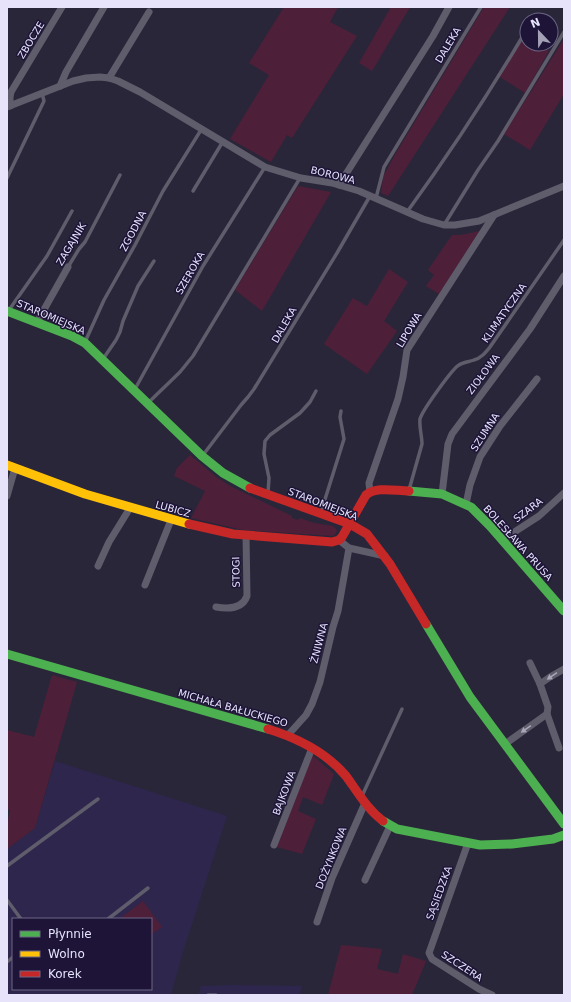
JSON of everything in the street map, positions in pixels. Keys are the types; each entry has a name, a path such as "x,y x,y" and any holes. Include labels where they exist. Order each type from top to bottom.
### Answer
{"street":[{"name":"ZBOCZE","path":"9,106 11,92 62,7"},
{"path":"60,86 66,72 104,7"},
{"path":"339,185 433,36 449,7"},
{"path":"109,78 148,12"},
{"name":"BOROWA","path":"9,106 60,86 86,78 109,78 140,92 222,143 265,167 300,178 339,185 373,197 423,219 444,225 466,224 494,215 564,186"},
{"name":"LIPOWA","path":"370,492 368,483 398,399 407,350 494,215"},
{"name":"ZAGAJNIK","path":"37,322 68,267"},
{"name":"ZIOŁOWA","path":"442,494 448,444 452,434 530,329 564,276"},
{"name":"STAROMIEJSKA","path":"8,311 72,336 85,343 202,456 233,479 257,491 350,524 367,534 385,556 463,685 564,824"},
{"name":"SZUMNA","path":"466,504 470,485 480,457 500,426 537,379"},
{"path":"7,496 11,466"},
{"name":"LUBICZ","path":"11,466 85,494 171,520 226,533 332,542 339,540"},
{"name":"BOLESŁAWA PRUSA","path":"370,492 383,490 442,494 466,504 486,522 563,608"},
{"path":"370,492 366,495 350,524 339,540 349,548 385,556"},
{"name":"SZARA","path":"502,540 539,516 564,493"},
{"path":"98,566 109,542 130,508"},
{"path":"145,585 171,520"},
{"name":"STOGI","path":"216,607 227,609 235,608 245,600 247,596 246,535"},
{"name":"ŻNIWNA","path":"288,735 306,715 312,704 320,682 332,627 338,611 349,548"},
{"name":"MICHAŁA BAŁUCKIEGO","path":"7,654 288,735 326,757 338,767 363,801 390,826 404,831 468,843 496,846 553,838 564,835"},
{"path":"530,662 548,707 547,714 559,748"},
{"path":"540,684 564,669"},
{"path":"505,744 547,714"},
{"name":"BAJKOWA","path":"274,845 312,748"},
{"name":"DOŻYNKOWA","path":"317,922 332,878 363,801"},
{"path":"365,880 390,826"},
{"name":"SĄSIEDZKA","path":"430,949 468,843"},
{"name":"SZCZERA","path":"430,949 429,953 432,959 479,989 492,995"}],"lane":[{"name":"DALEKA","path":"202,456 240,405 254,389 373,197 384,167 481,7"},
{"path":"444,225 564,32"},
{"path":"406,212 442,164 468,125 519,42"},
{"path":"7,178 44,101 42,94"},
{"name":"ZGODNA","path":"85,343 104,300 136,245 163,190 201,130"},
{"path":"193,191 222,143"},
{"name":"SZEROKA","path":"134,390 203,266 265,167"},
{"name":"ZAGAJNIK","path":"68,267 79,249 86,242 120,175"},
{"path":"148,403 180,372 193,356 300,178"},
{"path":"8,311 47,256 72,211"},
{"name":"KLIMATYCZNA","path":"409,491 422,444 420,424 423,413 448,376 458,365 476,360 483,356 564,240"},
{"path":"103,360 120,332 123,321 138,286 154,261"},
{"path":"268,494 269,478 264,454 265,441 270,435 300,413 310,402 316,391"},
{"path":"320,513 344,439 340,417 341,411"},
{"path":"363,801 402,708"},
{"path":"7,866 98,799"},
{"path":"109,918 148,888"},
{"path":"7,900 20,918"},
{"path":"208,995 216,995"}],"shaded area":[{"path":"284,7 338,7 330,22 357,36 292,138 287,135 271,162 230,139 269,75 249,63"},
{"path":"391,7 410,7 372,71 359,63"},
{"path":"484,7 510,7 388,196 381,193 383,177 396,153"},
{"path":"564,39 564,94 530,150 504,134 556,52 559,52 559,47"},
{"path":"519,45 519,52 548,52 525,93 500,77"},
{"path":"298,186 331,192 262,311 235,290"},
{"path":"480,231 439,294 426,286 434,275 428,270 452,235 461,235"},
{"path":"389,269 408,282 384,321 397,331 367,374 324,344 353,298 367,306"},
{"path":"190,455 215,476 230,486 292,516 292,518 298,520 300,518 314,523 333,526 337,530 336,533 333,536 243,530 191,518 205,491 174,476 177,468"},
{"path":"52,675 77,682 35,828 7,849 7,826 10,810 7,809 7,730 34,737"},
{"path":"312,755 334,774 322,805 303,797 298,811 316,819 302,854 277,847"},
{"path":"55,761 227,816 182,955 171,995 7,995 7,849 35,828"},
{"path":"143,901 162,927 152,934 152,918 120,918"},
{"path":"341,945 382,949 377,969 398,974 403,954 426,961 412,995 328,995"},
{"path":"201,986 302,986 300,995 198,995"}],"traffic: fast":[{"path":"7,311 72,336 85,343 202,456 223,473 250,488"},
{"path":"409,491 442,494 471,507 490,526 564,611"},
{"path":"426,624 470,697 564,824"},
{"path":"7,654 268,729"},
{"path":"383,821 397,829 480,845 512,844 553,839 564,835"}],"traffic: slow":[{"path":"7,465 85,494 189,524"}],"traffic: jam":[{"path":"250,488 350,524 367,534 390,564 426,624"},
{"path":"189,524 233,534 332,542 339,540 342,537 366,495 370,492 381,490 409,491"},
{"path":"268,729 300,741 320,753 338,767 367,805 383,821"}]}
